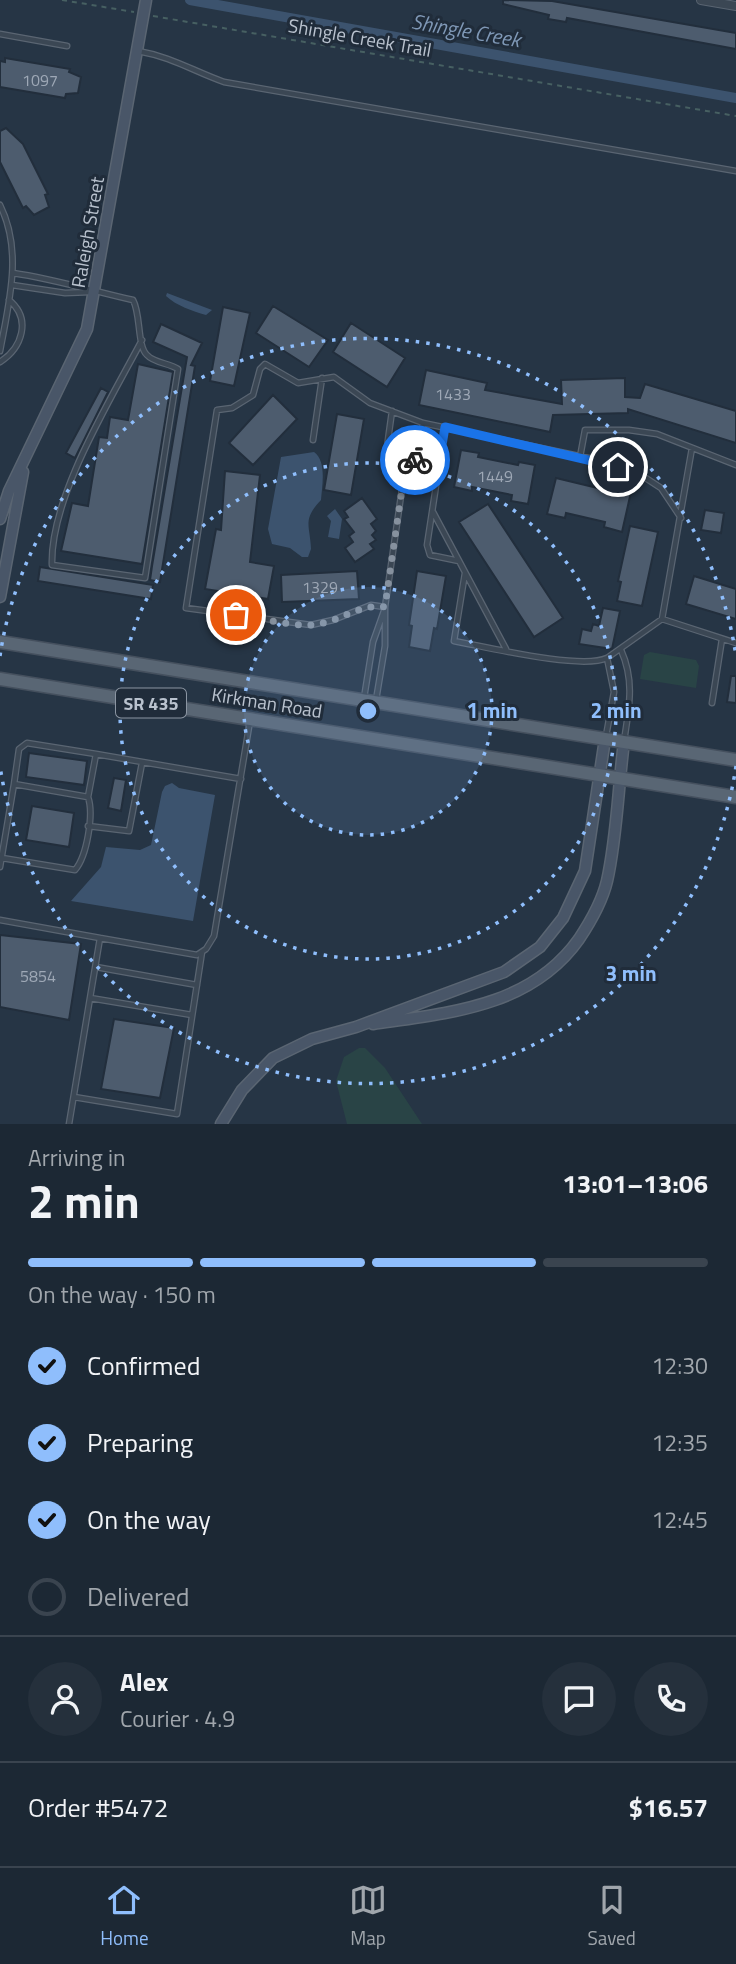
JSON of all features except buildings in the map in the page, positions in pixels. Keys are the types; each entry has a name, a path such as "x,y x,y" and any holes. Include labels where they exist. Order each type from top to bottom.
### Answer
{"main road":[{"name":"Kirkman Road","path":"0,642 736,760"},
{"name":"Kirkman Road","path":"0,679 736,797"}],"street":[{"name":"Raleigh Street","path":"0,519 4,492 26,459 87,329 146,0"},
{"path":"701,0 736,6"},
{"name":"Raleigh Street","path":"0,597 26,459"},
{"path":"222,1124 242,1090 273,1058 312,1039 356,1027 504,972 540,947 564,918 585,871 605,739"},
{"path":"356,1027 450,1013 495,1002 538,981 569,952 592,919 607,882 624,742"}],"lane":[{"path":"0,34 67,46"},
{"path":"137,51 168,57 198,73 224,82 736,171"},
{"path":"0,205 9,226 13,273 0,351"},
{"path":"13,273 67,282 94,292 133,300 139,311 142,341 148,358 178,369 145,578 52,565 58,520 67,491 142,341"},
{"path":"38,289 39,277"},
{"path":"12,285 65,293 94,292"},
{"path":"0,362 17,347 22,333 22,318 9,300"},
{"path":"385,607 371,605 333,620 311,625 186,608 217,410 232,408 253,395 260,369 265,365 298,383 334,377 370,403 423,423 580,457 638,473 661,488 681,518"},
{"path":"313,440 322,377"},
{"path":"392,411 386,454 405,468"},
{"path":"369,701 385,646 385,607 405,468 417,458 423,423"},
{"path":"445,427 427,545 430,555 459,561"},
{"path":"580,457 585,430 629,430 657,434 736,465"},
{"path":"420,441 442,445"},
{"path":"465,573 454,641 576,662 597,662 607,658 662,618 692,448"},
{"path":"432,511 506,650"},
{"path":"369,701 373,642 385,607"},
{"path":"662,618 736,643"},
{"path":"712,704 722,638"},
{"path":"621,650 629,668 632,687 624,742"},
{"path":"605,739 614,692 607,658"},
{"path":"0,920 197,955 202,952 214,936 251,719"},
{"path":"0,867 19,749 27,743 241,779"},
{"path":"2,858 75,870 83,856 91,806 88,797 96,754"},
{"path":"88,826 129,831 142,762"},
{"path":"14,784 88,797"},
{"path":"69,1124 100,938"},
{"path":"74,1097 177,1114 202,952"},
{"path":"96,967 197,985"},
{"path":"90,998 192,1015"}],"path":[{"name":"Shingle Creek Trail","path":"62,0 736,116"}],"green space":[{"path":"650,652 696,660 699,666 696,688 640,679 644,655"},
{"path":"359,1048 365,1048 385,1068 422,1124 347,1124 336,1081 344,1057"}],"water":[{"path":"167,293 212,310 206,315 190,310 170,300 166,296"},
{"path":"314,452 322,467 321,500 309,518 311,549 308,557 302,557 290,548 272,544 268,529 281,457"},
{"path":"335,509 342,519 339,539 328,537 331,521 327,516"},
{"path":"172,783 179,788 215,795 193,921 71,901 101,867 106,847 140,850 151,845 162,792 165,786"}],"waterway":[{"name":"Shingle Creek","path":"190,0 736,98"}],"way so far":[{"path":"236,615 311,625 333,620 371,605 385,607 405,468 415,460"}],"route":[{"path":"415,460 420,441 442,445 445,427 598,460 618,467"}]}
